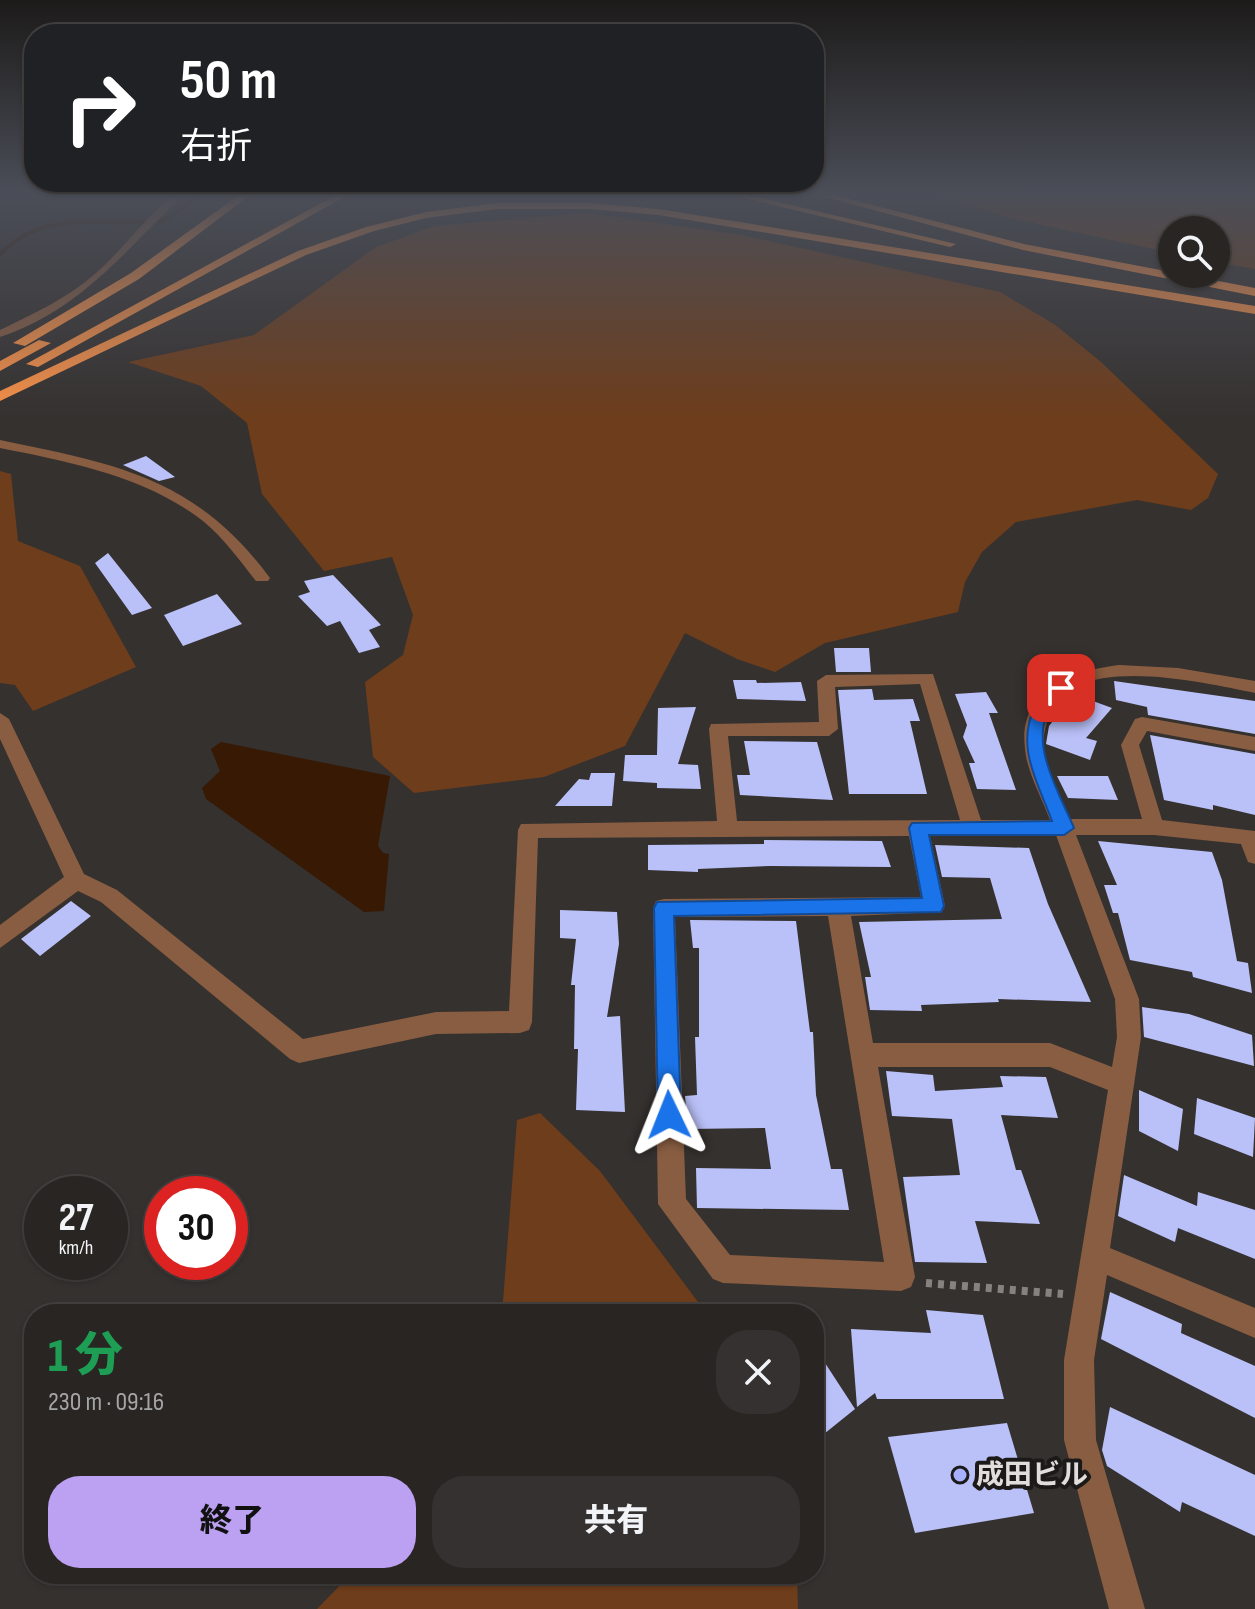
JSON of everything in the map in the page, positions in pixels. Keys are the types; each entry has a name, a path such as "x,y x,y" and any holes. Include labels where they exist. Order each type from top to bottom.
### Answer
{"highway":[{"path":"0,354 143,270"},
{"path":"0,367 181,270"},
{"path":"0,382 205,270"},
{"path":"0,397 266,270"},
{"path":"1017,270 1255,310"},
{"path":"1091,270 1255,300"},
{"path":"1142,270 1255,292"},
{"path":"1230,275 1255,279"}],"street":[{"path":"0,334 85,287 105,270"},
{"path":"0,444 100,464 178,498 209,519 262,578"},
{"path":"1127,1609 1080,1440 1079,1360 1129,1037 1127,999 1034,750 1036,722 1049,697 1078,679 1135,671 1164,672 1255,687"},
{"path":"728,829 718,729 829,729 826,681 927,678 973,828"},
{"path":"0,719 76,880 109,896 299,1051 436,1023 520,1022 528,830 1154,827 1253,844"},
{"path":"1154,827 1130,745 1142,724 1255,744"},
{"path":"838,907 901,1277 723,1269 672,1204 664,908 934,906 918,828"},
{"path":"0,938 76,880"},
{"path":"863,1055 1050,1055 1122,1083"},
{"path":"1093,1255 1255,1323"}],"path":[{"path":"901,1277 926,1283 1087,1296"}],"shaded area":[{"path":"344,270 900,270 1000,292 1054,324 1100,361 1218,474 1208,498 1191,510 1137,500 1016,522 982,552 965,582 958,612 825,643 775,672 737,659 685,633 625,746 544,777 414,793 373,757 365,682 403,655 413,615 392,557 324,571 262,494 247,423 201,386 128,362 254,335"},
{"path":"0,471 11,474 18,541 80,566 136,667 33,711 15,685 0,683"},
{"path":"221,742 390,776 378,846 383,853 389,854 384,911 364,912 206,799 202,788 220,771 211,749"},
{"path":"540,1113 600,1171 700,1304 503,1304 517,1120"},
{"path":"341,1584 797,1584 798,1609 317,1609"}],"building":[{"path":"146,456 175,477 159,481 123,465"},
{"path":"108,553 152,608 132,615 95,563"},
{"path":"333,575 381,625 369,630 380,647 359,653 340,621 327,626 298,596 310,592 304,581"},
{"path":"217,594 242,624 183,646 164,615"},
{"path":"834,648 869,648 871,672 836,672"},
{"path":"733,680 801,682 806,701 737,699"},
{"path":"1114,681 1255,701 1255,734 1148,715 1147,707 1116,700"},
{"path":"872,689 874,700 913,699 920,721 910,721 927,794 849,794 838,690"},
{"path":"986,692 998,713 989,713 1016,790 977,789 969,763 975,763 963,737 967,725 955,694"},
{"path":"1074,694 1112,708 1086,738 1097,741 1090,760 1046,744 1049,726"},
{"path":"696,707 678,764 698,765 701,789 657,788 657,783 623,781 625,755 657,755 658,708"},
{"path":"1150,735 1255,754 1255,815 1213,805 1213,810 1164,800"},
{"path":"744,741 817,742 833,800 740,795 737,775 750,775"},
{"path":"591,773 615,773 612,806 555,806 579,779 589,780"},
{"path":"1057,776 1108,776 1118,800 1068,798"},
{"path":"764,840 882,841 891,867 770,866 698,869 698,872 648,870 648,845 764,844"},
{"path":"1098,841 1212,852 1222,880 1237,961 1248,963 1252,993 1193,977 1192,972 1130,960 1118,913 1113,913 1104,885 1117,885"},
{"path":"935,845 1029,848 1048,904 1091,1002 998,999 999,1002 921,1005 922,1011 870,1010 865,977 871,977 859,922 1002,919 990,878 942,877"},
{"path":"71,901 91,916 40,956 21,939"},
{"path":"560,910 617,912 619,944 607,1017 620,1016 625,1112 576,1110 578,1049 574,1049 575,985 571,985 576,939 560,938"},
{"path":"690,920 796,921 810,1032 813,1032 816,1095 831,1169 842,1169 849,1210 697,1208 696,1168 771,1169 765,1128 688,1129 685,1096 697,1095 695,1037 699,1037 699,948 693,948"},
{"path":"1142,1007 1189,1014 1252,1035 1254,1066 1144,1037"},
{"path":"886,1071 933,1075 935,1091 1003,1087 1000,1076 1046,1077 1058,1118 1001,1115 1016,1170 1021,1170 1040,1224 975,1221 987,1263 915,1262 903,1177 960,1175 952,1119 892,1116"},
{"path":"1139,1090 1183,1109 1178,1151 1139,1131"},
{"path":"1197,1098 1255,1118 1253,1157 1194,1134"},
{"path":"1124,1175 1197,1206 1198,1192 1255,1210 1255,1259 1178,1228 1175,1242 1118,1216"},
{"path":"1110,1292 1182,1324 1181,1333 1255,1366 1255,1418 1101,1339"},
{"path":"926,1310 983,1315 1004,1399 877,1399 875,1393 857,1407 851,1329 931,1333"},
{"path":"824,1361 855,1409 824,1434"},
{"path":"1110,1407 1255,1475 1255,1536 1182,1502 1180,1512 1107,1466 1102,1450"},
{"name":"成田ビル","path":"1007,1423 1034,1513 915,1533 888,1437"}],"place":[{"name":"成田ビル","path":"960,1475"}],"route":[{"path":"669,1115 664,908 934,906 918,828 1064,828 1034,750 1036,722 1049,697 1061,688"}]}
